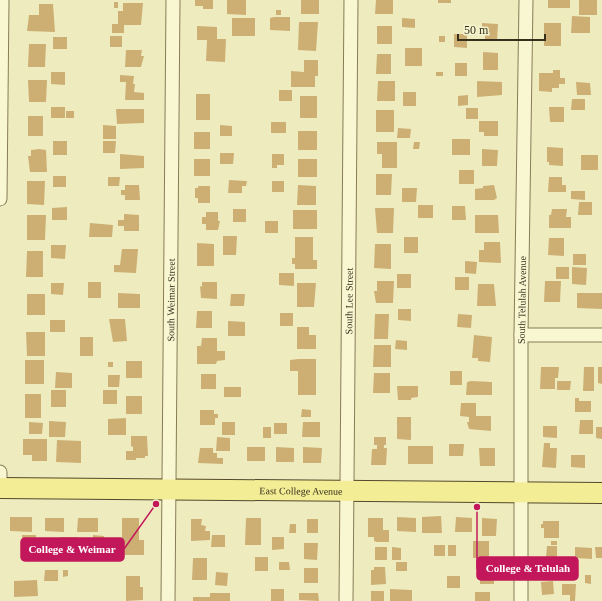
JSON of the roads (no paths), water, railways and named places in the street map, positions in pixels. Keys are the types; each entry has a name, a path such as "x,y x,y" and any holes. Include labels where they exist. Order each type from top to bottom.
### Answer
{"main road":[{"name":"East College Avenue","path":"0,488 602,493"}],"street":[{"path":"0,199 2,0"},
{"name":"South Weimar Street","path":"168,601 173,0"},
{"name":"South Lee Street","path":"346,601 351,0"},
{"name":"South Telulah Avenue","path":"521,601 521,335 526,0"},
{"path":"521,335 602,335"},
{"path":"0,472 0,488"}],"place":[{"name":"College & Weimar","path":"156,504"},
{"name":"College & Telulah","path":"477,507"}]}
